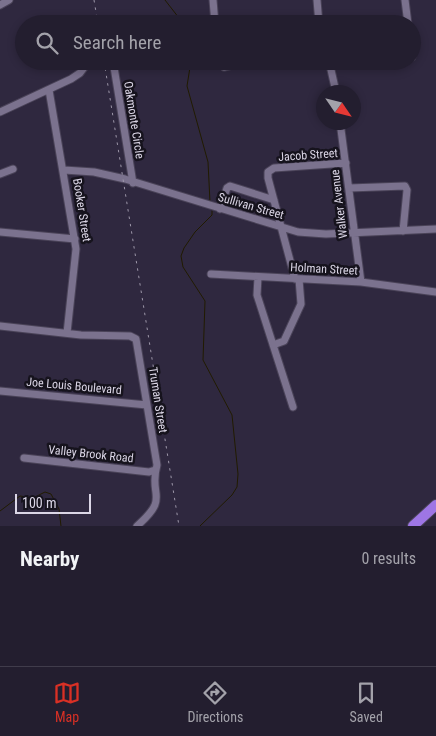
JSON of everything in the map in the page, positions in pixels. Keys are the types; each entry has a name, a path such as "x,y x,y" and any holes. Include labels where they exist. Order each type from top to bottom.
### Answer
{"highway":[{"path":"413,526 436,505"}],"street":[{"path":"0,5 9,0"},
{"path":"213,0 214,15"},
{"path":"317,0 319,15"},
{"path":"404,0 406,15"},
{"path":"0,112 49,90 76,76 81,70"},
{"name":"Oakmonte Circle","path":"114,70 133,183"},
{"path":"331,70 334,85"},
{"name":"Booker Street","path":"49,90 75,239 76,258 67,333"},
{"name":"Walker Avenue","path":"341,130 361,282"},
{"name":"Jacob Street","path":"274,200 268,175 272,169 346,163"},
{"path":"0,174 13,169"},
{"name":"Sullivan Street","path":"64,170 105,174 282,227 312,234 436,229"},
{"path":"220,209 226,188 230,186 274,200 297,279 301,304 284,341 273,345"},
{"path":"349,188 405,186 407,190 403,231"},
{"path":"0,232 75,239"},
{"name":"Holman Street","path":"211,274 361,282 436,292"},
{"path":"258,277 257,295 293,407"},
{"path":"0,326 67,333"},
{"name":"Truman Street","path":"67,333 134,337 157,465 155,470 156,505 150,514 136,526"},
{"name":"Joe Louis Boulevard","path":"0,391 147,405"},
{"name":"Valley Brook Road","path":"24,458 149,472 155,470"}],"waterway":[{"path":"165,0 177,15"},
{"path":"190,70 187,86 208,162 210,202"},
{"path":"200,526 232,495 237,487 238,474 232,415 203,360 205,301 183,267 181,256 195,232 212,215 212,211"},
{"path":"0,511 20,496 33,498 45,492 51,494 59,509 61,526"}],"railway":[{"path":"94,0 96,15"},
{"path":"105,70 179,526"}]}
